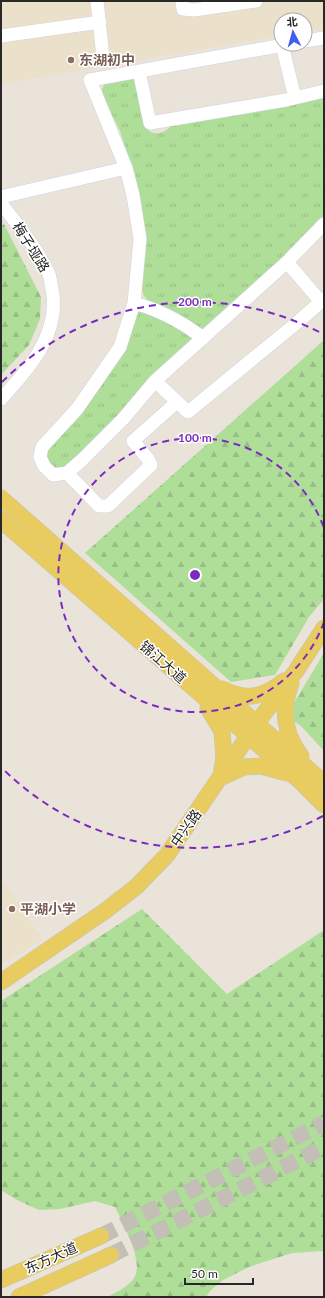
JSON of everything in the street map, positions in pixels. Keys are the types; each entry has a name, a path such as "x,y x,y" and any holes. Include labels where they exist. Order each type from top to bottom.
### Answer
{"main road":[{"name":"锦江大道","path":"1,498 257,723 313,779 324,805"},
{"name":"锦江大道","path":"1,520 248,737 313,779"},
{"name":"中兴路","path":"1,982 106,911 136,887 167,855 257,723 296,671 324,628"},
{"path":"211,683 237,696 254,697 265,693 278,685 296,671"},
{"path":"296,671 288,691 285,707 285,723 288,734 313,779"},
{"path":"199,694 222,731 224,758 220,778"},
{"path":"220,778 244,767 261,766 313,779"},
{"name":"东方大道","path":"1,1280 102,1236"},
{"name":"东方大道","path":"20,1297 111,1255"}],"street":[{"path":"97,1 103,57"},
{"path":"182,1 183,9 194,10 256,1"},
{"path":"1,36 100,22"},
{"path":"313,40 324,38"},
{"path":"273,47 90,80 126,168 133,195 140,239 134,303 120,347 77,409 42,447 40,457 44,466 53,475 67,473 123,419 155,381 287,262 324,224"},
{"path":"287,52 295,98"},
{"path":"139,71 150,123 295,98 324,91"},
{"path":"1,197 126,168"},
{"name":"梅子垭路","path":"1,203 31,244 49,276 52,288 54,312 51,326 43,345 34,359 1,399"},
{"path":"155,381 188,412 322,300 287,262"},
{"path":"134,303 150,307 166,315 186,326 203,338"},
{"path":"67,473 99,506 108,506 151,465 133,441 177,402"}],"shaded area":[{"name":"东湖初中","path":"1,1 324,1 324,28 313,30 313,12 273,12 273,37 1,84"},
{"name":"平湖小学","path":"1,878 43,939 1,965"}],"green space":[{"path":"137,77 145,124 149,130 155,133 163,132 172,125 324,96 324,216 275,265 202,331 150,303 144,296 141,287 137,192 128,155 120,131 103,96 102,89 105,84"},
{"path":"4,224 41,297 40,319 29,345 1,375 1,226"},
{"path":"136,309 178,325 196,339 66,467 58,468 51,465 47,462 46,449 86,403"},
{"path":"324,340 324,599 309,617 275,675 231,682 85,553"},
{"path":"324,653 324,751 301,726 286,716"},
{"path":"142,909 227,994 324,930 324,1251 292,1253 249,1267 223,1280 211,1290 206,1297 107,1297 124,1288 131,1282 136,1274 137,1267 134,1250 115,1207 95,1201 60,1209 39,1210 17,1200 1,1190 1,1001"}],"tunnel":[{"path":"101,1236 324,1123"},
{"path":"111,1255 324,1147"}],"place":[{"name":"东湖初中","path":"71,60"},
{"name":"平湖小学","path":"12,909"}]}
